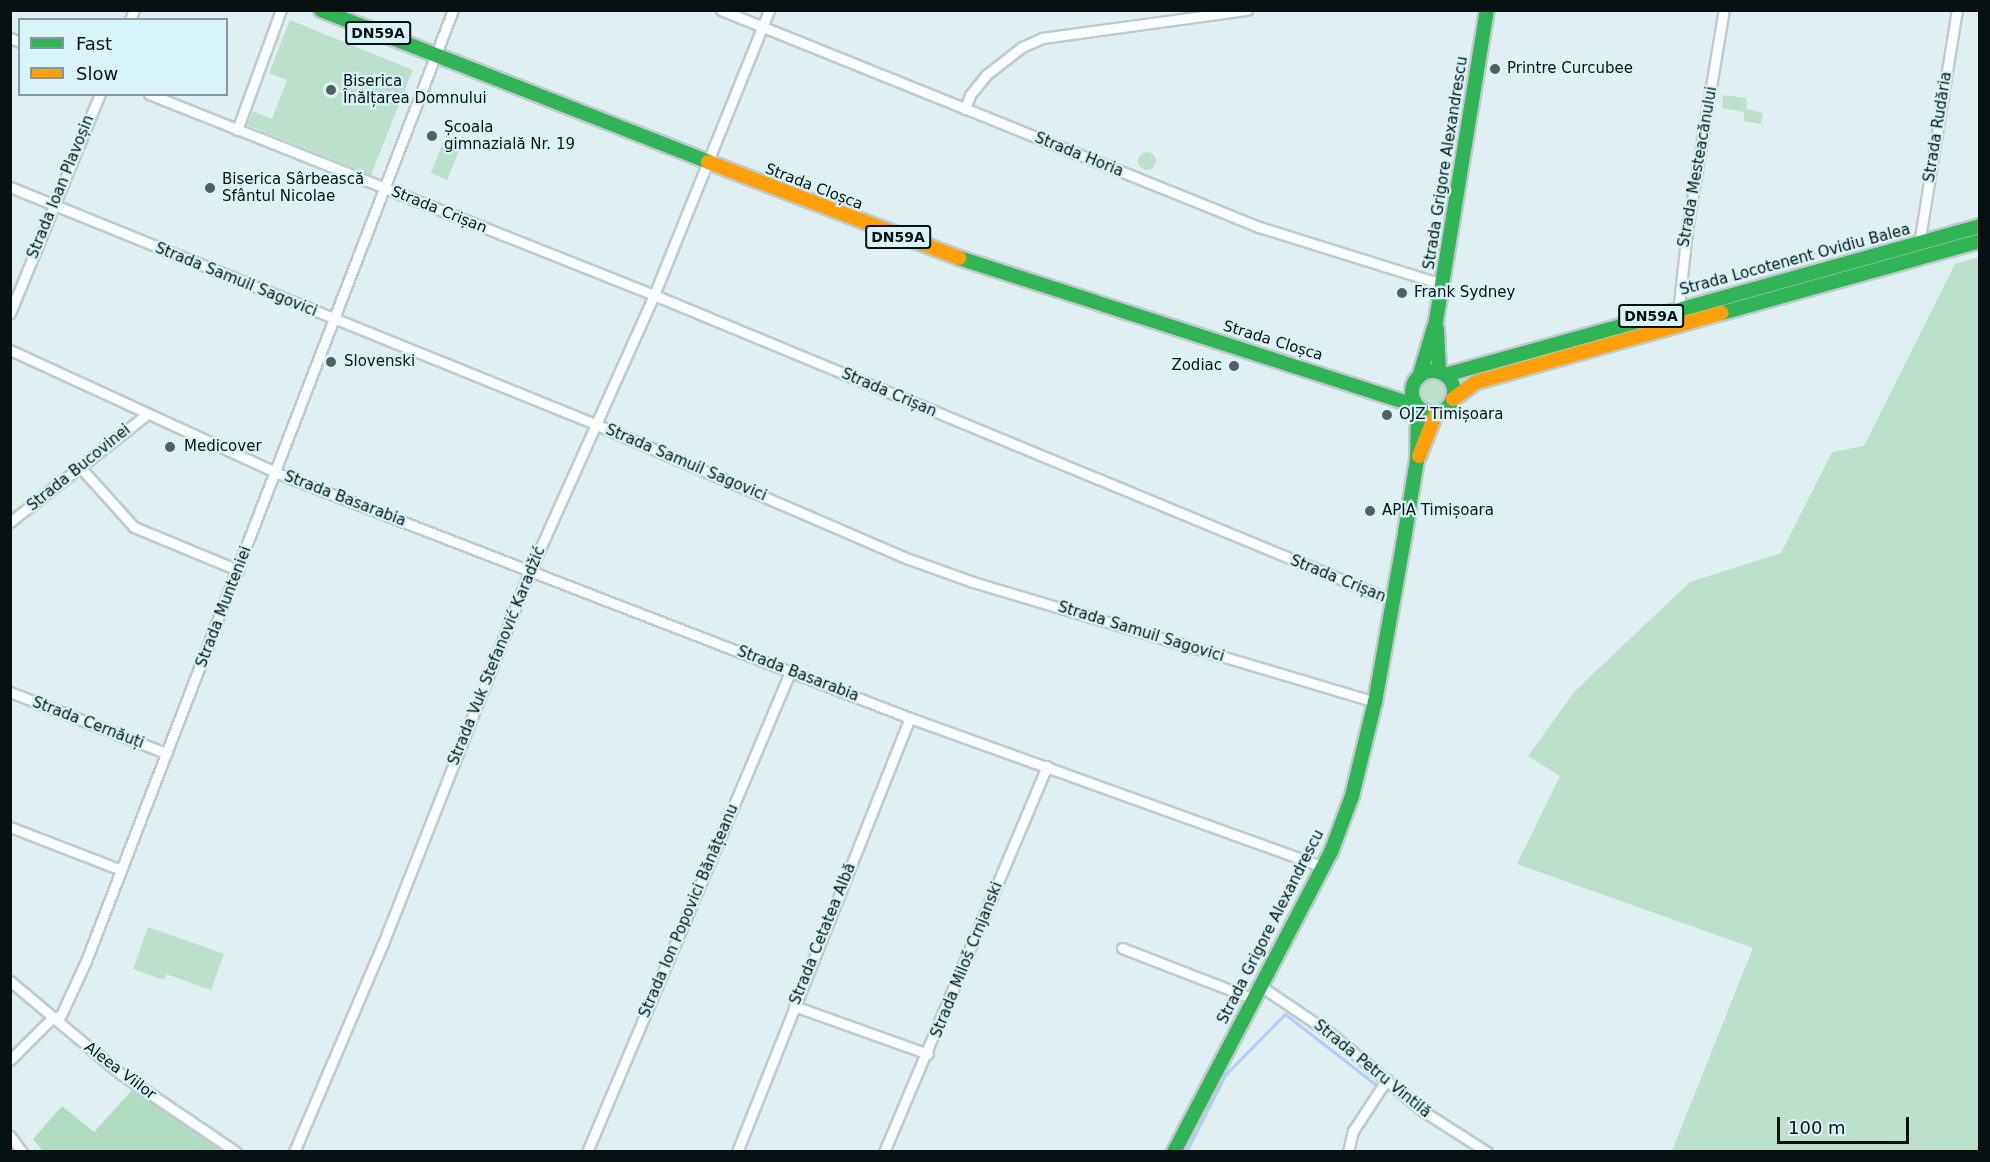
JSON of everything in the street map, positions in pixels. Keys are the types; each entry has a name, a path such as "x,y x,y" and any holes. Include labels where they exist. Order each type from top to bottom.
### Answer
{"main road":[{"name":"Strada Cloșca","path":"321,10 905,240 1373,389 1417,407"},
{"name":"Strada Grigore Alexandrescu","path":"1416,380 1436,321 1487,10"},
{"name":"Strada Locotenent Ovidiu Balea","path":"1442,374 1980,226"},
{"name":"Strada Locotenent Ovidiu Balea","path":"1453,399 1476,382 1980,242"},
{"name":"Strada Grigore Alexandrescu","path":"1436,321 1442,374"},
{"name":"DN59A","path":"1416,380 1442,374"},
{"path":"1442,374 1453,387 1453,399"},
{"name":"Strada Cloșca","path":"1373,389 1416,380"},
{"path":"1416,380 1412,395 1417,407"},
{"name":"DN59A","path":"1417,407 1436,413 1446,409 1453,399"},
{"name":"Strada Grigore Alexandrescu","path":"1174,1152 1251,998 1323,867 1352,796 1375,702 1417,460 1417,407"},
{"name":"Strada Grigore Alexandrescu","path":"1417,460 1436,413"}],"street":[{"path":"154,96 237,130 281,10"},
{"name":"Strada Munteniei","path":"10,1060 61,1015 86,961 119,869 277,473 453,10"},
{"name":"Strada Horia","path":"722,10 1259,227 1443,284"},
{"name":"Strada Vuk Stefanović Karadžić","path":"294,1152 382,946 530,571 654,295 769,10"},
{"path":"965,109 970,95 986,75 1022,47 1042,38 1247,10"},
{"name":"Strada Mesteacănului","path":"1681,324 1676,309 1724,10"},
{"name":"Strada Rudăria","path":"1919,244 1957,10"},
{"name":"Strada Ioan Plavoșin","path":"10,313 52,204 99,96"},
{"name":"Strada Crișan","path":"237,130 654,295 1393,601"},
{"name":"Strada Samuil Sagovici","path":"10,187 595,424 952,574 1375,702"},
{"name":"Strada Basarabia","path":"10,351 277,473 791,670 910,718 1323,867"},
{"name":"Strada Bucovinei","path":"10,522 147,414"},
{"path":"80,467 134,527 238,570"},
{"name":"Strada Ion Popovici Bănățeanu","path":"587,1152 791,670"},
{"name":"Strada Cernăuți","path":"10,692 166,753"},
{"name":"Strada Cetatea Albă","path":"737,1152 910,718"},
{"name":"Strada Miloš Crnjanski","path":"884,1152 928,1053 1047,766"},
{"path":"10,827 119,869"},
{"path":"1122,948 1251,998"},
{"name":"Aleea Viilor","path":"10,981 121,1074 236,1152"},
{"name":"Strada Petru Vintilă","path":"1259,984 1330,1033 1423,1111 1487,1152"},
{"path":"794,1006 928,1053"},
{"path":"1348,1152 1353,1131 1387,1079"},
{"path":"10,1136 22,1152"}],"green space":[{"path":"290,20 413,70 371,175 247,125 253,111 272,119 287,80 269,73"},
{"path":"1723,95 1746,98 1747,109 1763,113 1761,124 1744,121 1744,112 1722,108"},
{"path":"443,142 460,148 447,180 431,173"},
{"path":"1147,152 1153,155 1156,161 1153,167 1147,170 1141,167 1138,161 1141,155"},
{"path":"1979,257 1979,1151 1672,1151 1753,948 1517,864 1560,776 1528,756 1575,691 1690,582 1781,553 1832,452 1864,446 1955,264"},
{"path":"1433,380 1442,383 1445,392 1442,401 1433,404 1424,401 1421,392 1424,383"},
{"path":"148,927 224,954 211,990 166,974 164,980 133,969"},
{"path":"132,1090 224,1151 43,1151 33,1139 62,1106 94,1132"}],"waterway":[{"path":"1186,1152 1225,1075 1285,1014 1375,1084"}],"traffic: fast":[{"path":"321,10 708,162"},
{"path":"1419,377 1436,321 1487,10"},
{"path":"1445,375 1980,226"},
{"path":"1722,313 1980,241"},
{"path":"959,258 1417,406"},
{"path":"1437,329 1439,372"},
{"path":"1433,371 1448,377 1454,392 1448,407 1433,413 1418,407 1412,392 1418,377 1433,371"},
{"path":"1174,1152 1331,852 1352,796 1375,702 1405,533 1417,460 1418,407"}],"traffic: slow":[{"path":"708,162 959,258"},
{"path":"1453,399 1476,382 1722,313"},
{"path":"1419,456 1436,413"}],"place":[{"name":"Printre Curcubee","path":"1495,69"},
{"name":"Biserica Înălțarea Domnului","path":"331,90"},
{"name":"Școala gimnazială Nr. 19","path":"432,136"},
{"name":"Biserica Sârbească Sfântul Nicolae","path":"210,188"},
{"name":"Frank Sydney","path":"1402,293"},
{"name":"Slovenski","path":"331,362"},
{"name":"Zodiac","path":"1234,366"},
{"name":"OJZ Timișoara","path":"1387,415"},
{"name":"Medicover","path":"170,447"},
{"name":"APIA Timișoara","path":"1370,511"}]}
